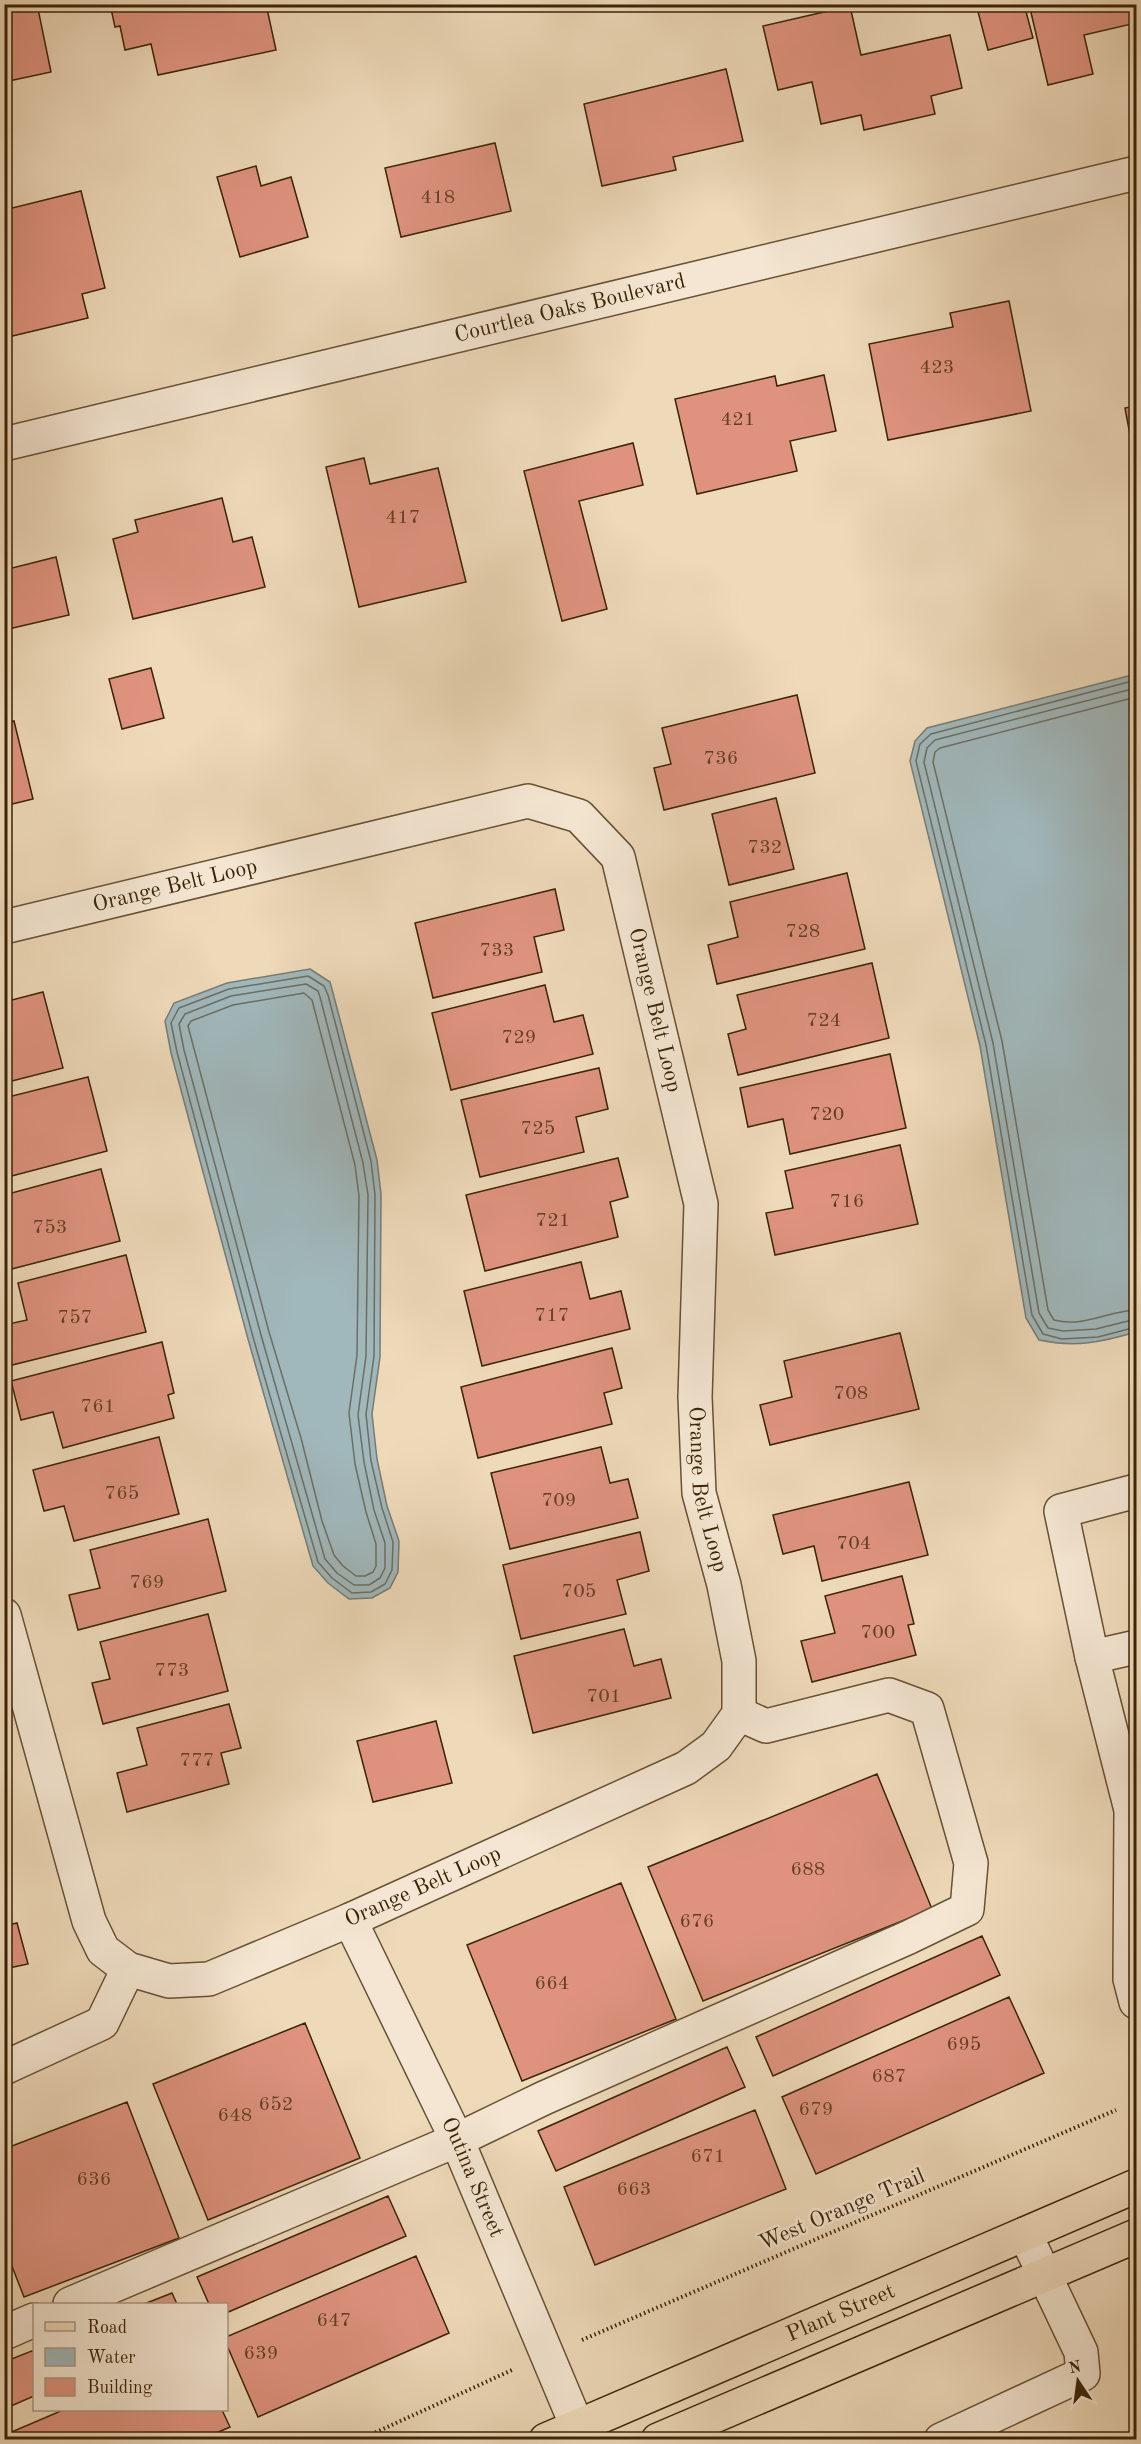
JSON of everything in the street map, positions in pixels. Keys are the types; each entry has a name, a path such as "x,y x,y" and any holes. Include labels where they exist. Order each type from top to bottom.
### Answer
{"main road":[{"name":"Plant Street","path":"546,2439 578,2433 1137,2186"},
{"name":"Plant Street","path":"658,2439 1137,2236"}],"street":[{"name":"Courtlea Oaks Boulevard","path":"4,444 1137,173"},
{"name":"Orange Belt Loop","path":"4,927 528,801 579,816 618,857 701,1204 695,1397 699,1493 724,1585 739,1661 739,1714 716,1746 686,1768 350,1920 209,1979 169,1981 128,1969 103,1950 89,1921 4,1615"},
{"path":"1137,1491 1061,1511 1092,1657 1134,1809 1130,1979 1137,2002"},
{"path":"1092,1657 1137,1647"},
{"path":"72,2303 457,2140 544,2098 897,1943 967,1909 971,1863 927,1709 889,1695 766,1726 739,1714"},
{"name":"Outina Street","path":"350,1920 457,2140 578,2433"},
{"path":"4,2068 102,2023 128,1969"},
{"path":"941,2439 1083,2374 1081,2352 1025,2234"},
{"path":"4,2332 33,2320"}],"path":[{"name":"West Orange Trail","path":"582,2340 1116,2110"},
{"path":"359,2439 512,2370"}],"water":[{"path":"1136,674 1136,1332 1112,1339 1065,1344 1039,1340 1026,1318 980,1046 910,761 915,741 927,728"},
{"path":"310,969 330,982 377,1160 381,1194 380,1357 372,1414 377,1459 387,1506 399,1541 398,1572 390,1588 372,1598 349,1599 328,1583 313,1566 248,1339 171,1053 165,1021 174,1003 227,983"}],"building":[{"path":"4,4 37,4 51,72 4,82"},
{"path":"110,4 266,4 276,50 158,75 151,44 125,50 120,26 115,27"},
{"path":"976,4 1024,4 1033,38 988,50"},
{"path":"1029,4 1136,4 1136,23 1084,35 1093,74 1048,85"},
{"path":"850,6 861,55 950,35 962,88 931,96 935,114 864,130 861,115 821,124 812,82 778,90 763,26"},
{"path":"726,69 743,141 673,157 676,170 602,186 584,104"},
{"path":"495,143 511,211 401,237 385,168"},
{"path":"256,166 261,186 291,177 308,237 240,257 217,177"},
{"path":"81,191 105,288 82,294 88,318 4,338 4,210"},
{"path":"1009,301 1031,411 888,440 869,344 953,327 950,313"},
{"path":"824,375 836,431 790,441 797,471 697,494 675,399 775,376 777,386"},
{"path":"1136,406 1136,450 1133,451 1125,408"},
{"path":"633,443 643,485 579,501 607,609 562,621 524,471"},
{"path":"364,458 370,484 438,468 466,582 359,607 326,467"},
{"path":"222,498 233,542 252,537 265,587 133,619 113,539 138,532 135,520"},
{"path":"56,557 69,615 4,630 4,570"},
{"path":"151,668 164,718 122,729 109,679"},
{"path":"797,695 815,773 664,810 654,768 671,764 662,728"},
{"path":"14,721 33,799 4,806 4,723"},
{"path":"776,798 794,869 729,885 712,814"},
{"path":"847,873 865,949 717,984 708,945 738,937 730,902"},
{"path":"555,889 564,930 534,937 542,972 433,998 415,923"},
{"path":"872,963 889,1038 738,1075 728,1034 746,1029 737,995"},
{"path":"545,985 554,1022 583,1015 593,1054 451,1090 432,1013"},
{"path":"43,992 63,1068 4,1083 4,1002"},
{"path":"890,1054 906,1128 790,1154 783,1119 748,1127 740,1088"},
{"path":"599,1068 608,1109 576,1117 584,1152 480,1177 461,1100"},
{"path":"88,1077 107,1151 4,1178 4,1098"},
{"path":"900,1145 918,1224 775,1255 766,1213 793,1208 785,1171"},
{"path":"618,1158 628,1197 610,1202 618,1237 485,1271 466,1195"},
{"path":"101,1169 120,1241 4,1271 4,1235 7,1235 4,1195"},
{"path":"126,1255 146,1332 8,1366 4,1354 4,1325 27,1320 18,1283"},
{"path":"581,1262 590,1299 621,1291 630,1329 482,1366 464,1291"},
{"path":"900,1333 919,1409 770,1445 760,1405 792,1397 784,1361"},
{"path":"162,1342 174,1393 168,1395 174,1418 63,1448 53,1412 21,1420 11,1381"},
{"path":"612,1348 622,1388 604,1393 612,1424 478,1458 461,1387"},
{"path":"159,1437 179,1514 74,1541 64,1506 44,1511 33,1470"},
{"path":"601,1447 610,1483 628,1479 638,1518 510,1549 491,1473"},
{"path":"909,1482 928,1555 822,1581 814,1546 783,1554 773,1515"},
{"path":"208,1519 226,1591 78,1630 69,1595 100,1588 90,1550"},
{"path":"640,1532 649,1571 617,1580 626,1614 521,1639 503,1565"},
{"path":"902,1576 914,1624 908,1625 916,1655 812,1682 801,1641 835,1633 825,1596"},
{"path":"208,1614 228,1691 103,1724 92,1683 110,1679 100,1642"},
{"path":"624,1629 634,1666 661,1659 671,1698 533,1733 514,1656"},
{"path":"229,1704 241,1748 221,1753 229,1784 127,1812 117,1773 147,1765 137,1728"},
{"path":"436,1721 452,1783 373,1802 357,1741"},
{"path":"877,1774 932,1909 703,2001 648,1867"},
{"path":"621,1883 676,2019 522,2081 467,1945"},
{"path":"17,1923 28,1964 4,1969 4,1926"},
{"path":"982,1936 1000,1975 773,2076 756,2037"},
{"path":"1009,1997 1044,2073 816,2174 782,2097"},
{"path":"305,2023 360,2158 208,2220 153,2084"},
{"path":"727,2047 745,2087 556,2171 538,2131"},
{"path":"127,2102 179,2238 24,2297 4,2246 4,2149"},
{"path":"755,2110 786,2189 595,2265 564,2187"},
{"path":"388,2196 406,2236 228,2312 228,2303 209,2303 197,2277"},
{"path":"416,2256 449,2333 258,2417 228,2348 228,2336"},
{"path":"172,2293 177,2303 147,2303"},
{"path":"33,2350 33,2396 4,2409 4,2362"},
{"path":"61,2411 222,2411 230,2427 200,2440 9,2440 7,2434"}]}
